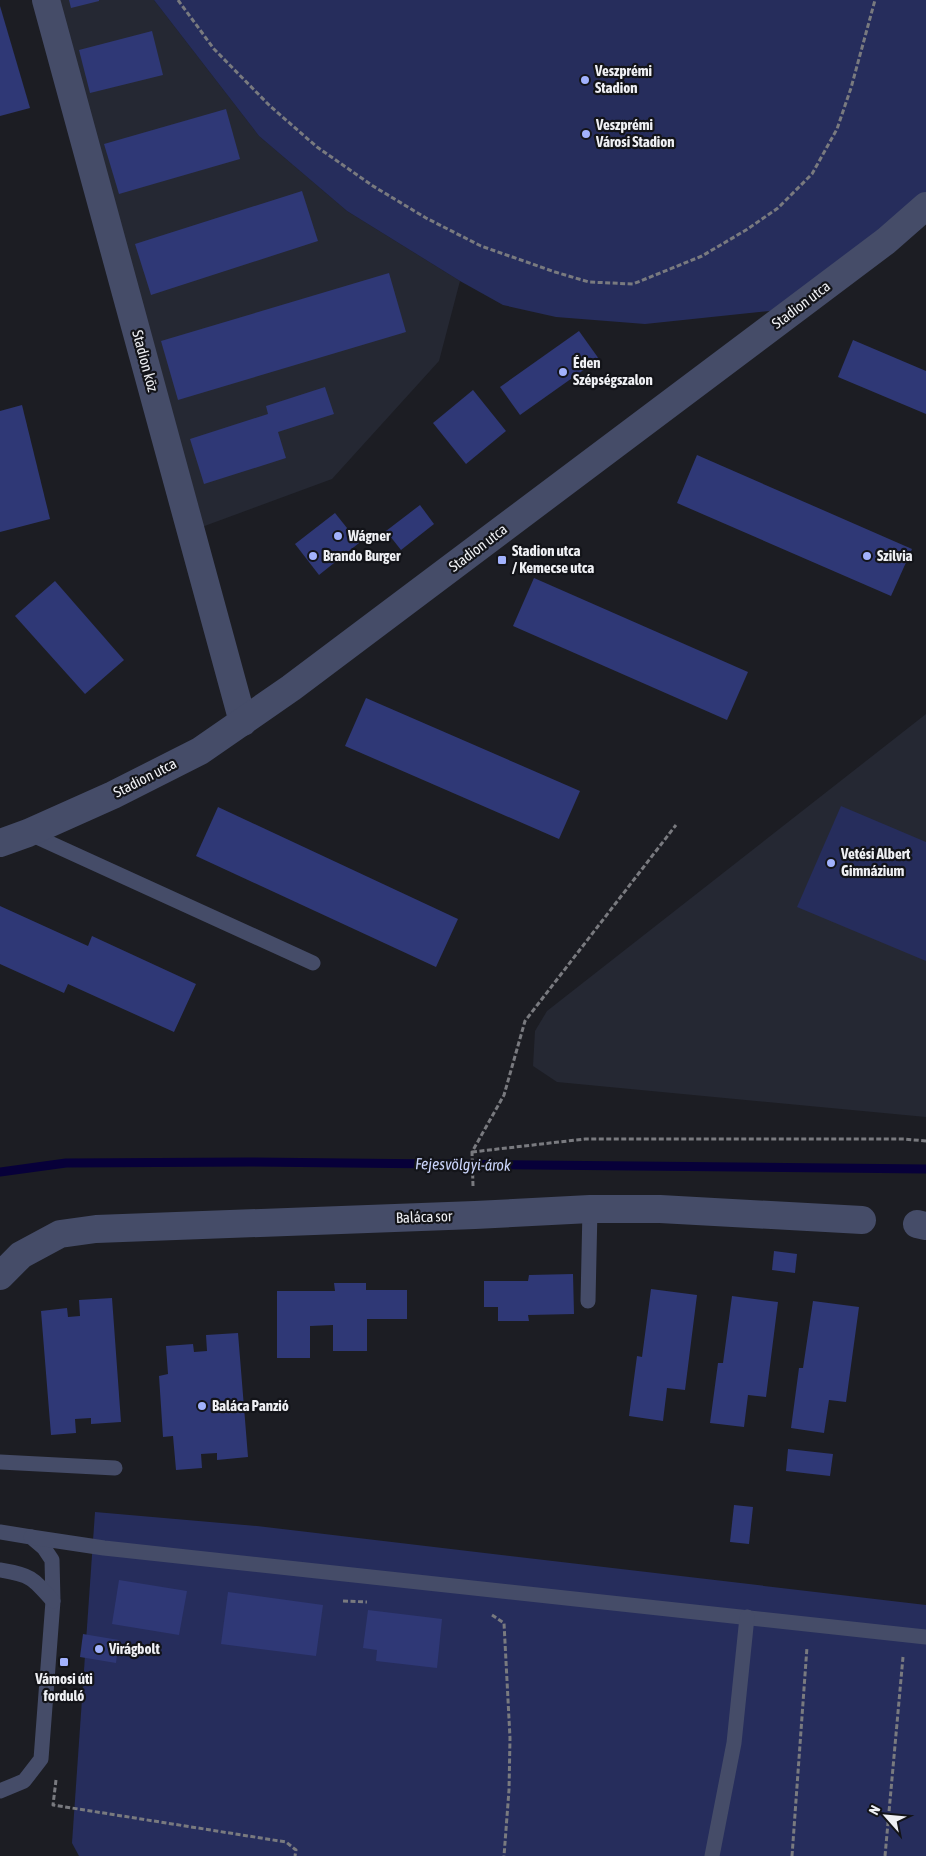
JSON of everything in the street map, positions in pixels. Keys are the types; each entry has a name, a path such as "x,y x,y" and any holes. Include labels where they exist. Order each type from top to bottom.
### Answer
{"street":[{"name":"Stadion köz","path":"46,0 243,722"},
{"name":"Stadion utca","path":"0,843 28,833 114,795 191,755 243,722 299,682 870,253 926,206"},
{"name":"Baláca sor","path":"0,1276 21,1256 60,1234 96,1229 590,1209 660,1209 862,1220"}],"lane":[{"path":"28,833 312,963"},
{"path":"588,1301 590,1209"},
{"path":"0,1462 115,1468"},
{"path":"0,1532 114,1549 926,1637"},
{"path":"0,1791 24,1781 41,1759 53,1601 52,1560 44,1548 31,1537"},
{"path":"0,1570 21,1573 33,1578 53,1601"},
{"path":"712,1856 734,1743 747,1617"}],"path":[{"path":"178,0 214,49 270,106 317,147 373,186 426,218 481,246 589,282 633,284 702,256 746,230 778,208 812,174 837,129 851,88 875,0"},
{"path":"473,1183 472,1152 504,1095 525,1020 676,825"},
{"path":"472,1152 585,1139 904,1139 926,1141"},
{"path":"343,1601 373,1603"},
{"path":"489,1613 504,1623 510,1738 509,1790 504,1856"},
{"path":"792,1856 808,1624"},
{"path":"885,1856 905,1635"},
{"path":"56,1776 53,1805 286,1842 296,1850 295,1856"}],"shaded area":[{"path":"46,0 154,0 259,136 347,211 460,281 439,361 332,479 191,531"},
{"name":"Veszprémi Városi Stadion","path":"154,0 926,0 926,206 789,309 645,324 556,317 503,305 460,281 347,211 259,136"},
{"name":"Vetési Albert Gimnázium","path":"926,714 926,1117 557,1082 533,1066 535,1031 547,1011"},
{"path":"841,806 926,842 926,961 797,907"},
{"path":"95,1512 257,1526 926,1605 926,1856 79,1856 72,1843"}],"building":[{"path":"69,0 99,0 99,1 71,8"},
{"path":"0,6 30,108 0,116"},
{"path":"152,31 163,75 90,93 79,50"},
{"path":"226,109 240,159 119,194 104,144"},
{"path":"302,191 318,241 151,295 135,244"},
{"path":"389,273 406,332 178,400 161,341"},
{"path":"579,331 599,359 520,415 500,387"},
{"path":"853,340 926,371 926,414 838,377"},
{"path":"325,387 334,414 278,432 286,458 204,484 190,439 268,414 266,406"},
{"path":"473,390 506,431 466,464 433,423"},
{"path":"22,405 50,519 0,532 0,411"},
{"path":"697,455 912,549 891,596 677,503"},
{"path":"420,505 434,524 401,550 386,531"},
{"path":"335,513 359,543 319,575 295,544"},
{"path":"534,578 748,672 727,720 513,626"},
{"path":"55,581 124,660 85,694 15,616"},
{"path":"366,698 580,791 559,839 345,746"},
{"path":"218,807 458,919 436,967 196,856"},
{"path":"0,906 88,946 92,936 196,984 174,1032 68,984 64,993 0,964"},
{"path":"774,1251 797,1254 795,1273 772,1270"},
{"path":"573,1274 574,1314 528,1315 529,1321 498,1321 498,1307 484,1307 484,1281 528,1281 529,1275"},
{"path":"334,1283 366,1283 366,1290 407,1290 407,1319 367,1319 367,1351 333,1351 333,1325 310,1326 310,1358 277,1358 277,1291 335,1291"},
{"path":"651,1289 697,1295 685,1390 667,1388 663,1421 629,1416 637,1356 642,1357"},
{"path":"732,1296 778,1302 766,1397 748,1395 744,1427 710,1423 718,1363 723,1363"},
{"path":"112,1298 121,1422 91,1424 91,1418 75,1419 76,1433 51,1435 41,1311 67,1308 68,1317 80,1316 79,1300"},
{"path":"813,1301 859,1307 846,1402 829,1400 824,1433 791,1428 799,1368 803,1368"},
{"name":"Baláca Panzió","path":"238,1333 248,1457 217,1460 217,1453 201,1454 202,1468 176,1470 173,1436 163,1437 159,1376 168,1374 166,1346 193,1344 194,1352 207,1351 206,1335"},
{"path":"788,1449 833,1454 830,1476 786,1471"},
{"path":"734,1505 753,1507 749,1544 730,1542"},
{"path":"119,1580 187,1591 179,1635 112,1624"},
{"path":"228,1592 323,1605 316,1656 221,1644"},
{"path":"368,1610 442,1619 437,1668 376,1661 377,1650 363,1648"},
{"name":"Virágbolt","path":"83,1634 119,1640 116,1663 80,1657"}],"waterway":[{"name":"Fejesvölgyi-árok","path":"0,1172 66,1163 248,1162 926,1169"}],"place":[{"name":"Veszprémi Stadion","path":"585,80"},
{"name":"Veszprémi Városi Stadion","path":"586,134"},
{"name":"Éden Szépségszalon","path":"563,372"},
{"name":"Wágner","path":"338,536"},
{"name":"Brando Burger","path":"313,556"},
{"name":"Szilvia","path":"867,556"},
{"name":"Stadion utca / Kemecse utca","path":"502,560"},
{"name":"Vetési Albert Gimnázium","path":"831,863"},
{"name":"Baláca Panzió","path":"202,1406"},
{"name":"Virágbolt","path":"99,1649"},
{"name":"Vámosi úti forduló","path":"64,1662"}]}
